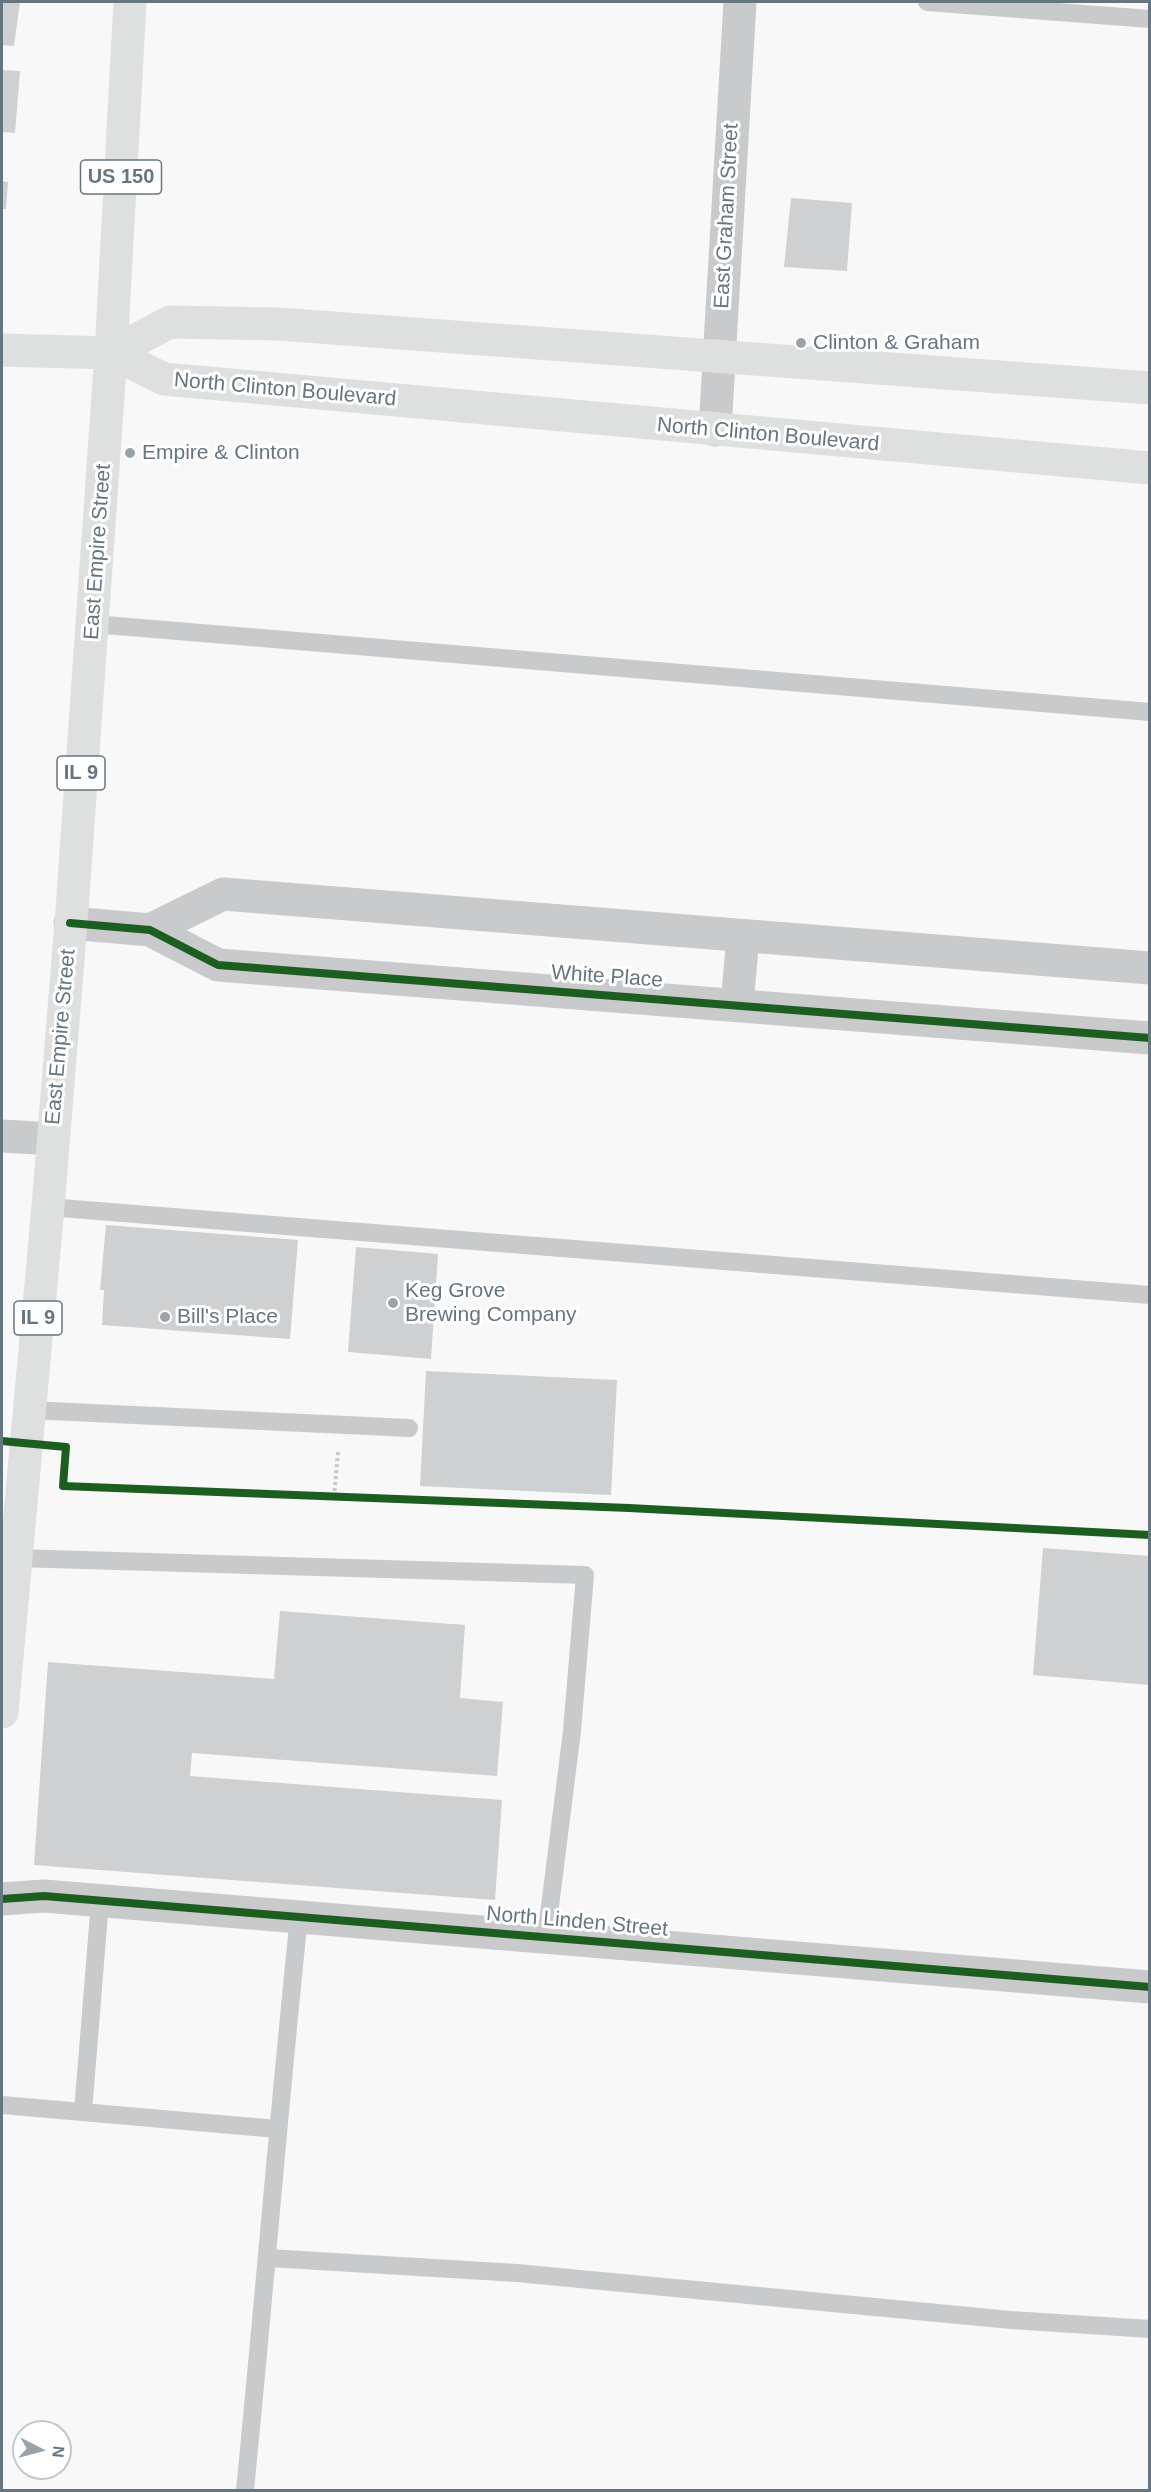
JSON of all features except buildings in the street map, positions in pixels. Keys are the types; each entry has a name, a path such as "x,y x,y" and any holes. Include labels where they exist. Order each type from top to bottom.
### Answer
{"street":[{"name":"East Empire Street","path":"2,1712 48,1207 93,624 111,353 130,2"},
{"name":"East Graham Street","path":"715,430 740,2"},
{"path":"2,350 111,353 170,322 278,324 1149,388"},
{"name":"North Clinton Boulevard","path":"111,353 164,379 1149,468"},
{"path":"150,930 223,894 1149,968"},
{"name":"White Place","path":"70,923 150,930 218,965 1149,1038"},
{"path":"737,1005 743,936"},
{"path":"2,1136 53,1139"},
{"name":"North Linden Street","path":"2,1899 44,1896 1149,1987"}],"lane":[{"path":"927,2 1149,19"},
{"path":"93,624 1149,712"},
{"path":"48,1207 1149,1295"},
{"path":"29,1410 409,1428"},
{"path":"16,1558 585,1575 572,1731 546,1938"},
{"path":"83,2112 100,1901"},
{"path":"245,2490 268,2258 277,2129 299,1917"},
{"path":"2,2105 277,2129"},
{"path":"268,2258 517,2273 1011,2320 1149,2329"}],"path":[{"path":"334,1497 340,1424"}],"cycle path":[{"path":"70,923 150,930 218,965 1150,1038"},
{"path":"2,1441 66,1447 63,1486 629,1508 1150,1535"},
{"path":"2,1899 44,1896 1150,1987"}],"place":[{"name":"Clinton & Graham","path":"801,343"},
{"name":"Empire & Clinton","path":"130,453"},
{"name":"Keg Grove Brewing Company","path":"393,1303"},
{"name":"Bill's Place","path":"165,1317"}]}
